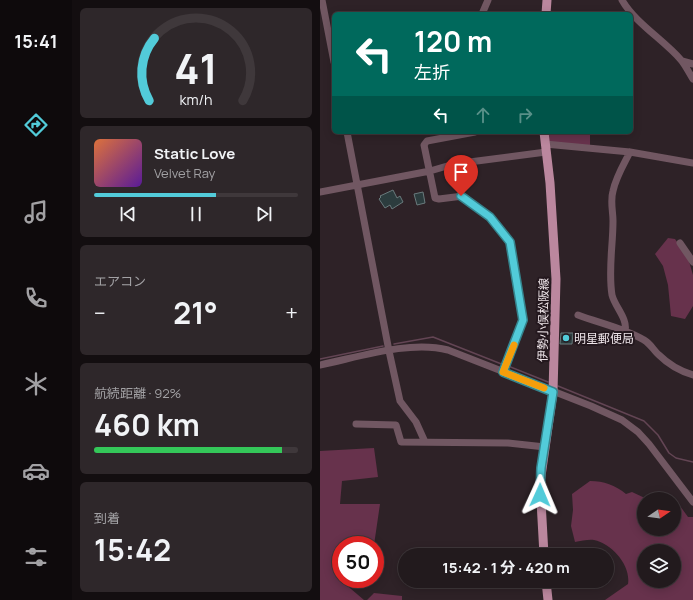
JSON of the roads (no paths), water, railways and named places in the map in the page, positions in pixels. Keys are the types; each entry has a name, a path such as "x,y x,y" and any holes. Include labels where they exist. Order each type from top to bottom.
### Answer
{"main road":[{"path":"546,12 547,0"},
{"name":"伊勢小俣松阪線","path":"544,134 556,279 553,392 540,483 544,548"},
{"path":"547,588 548,600"}],"street":[{"path":"322,0 332,52"},
{"path":"483,12 488,0"},
{"path":"622,0 632,12"},
{"path":"633,14 682,61 693,79"},
{"path":"682,61 693,64"},
{"path":"347,134 400,401 416,422 425,442"},
{"path":"465,134 425,142 435,198 439,199 463,196 490,217 510,242 523,320 505,367"},
{"path":"320,192 430,171 461,163 546,148 630,152 693,163"},
{"path":"625,331 625,322 617,307 611,286 613,221 612,200 615,184 630,152"},
{"path":"680,243 693,262"},
{"path":"578,315 625,331 646,341 659,356 679,371 693,375"},
{"path":"320,365 389,351 423,346 440,348 505,367 553,392 614,416 638,432 649,444 693,502"},
{"path":"356,424 396,425 401,442 508,442 545,447"}],"waterway":[{"path":"394,344 433,337 504,365"},
{"path":"320,359 383,346"},
{"path":"508,366 548,382"},
{"path":"558,386 644,421 658,435 669,453 676,458 693,462"}],"place":[{"name":"明星郵便局","path":"566,338"}]}
